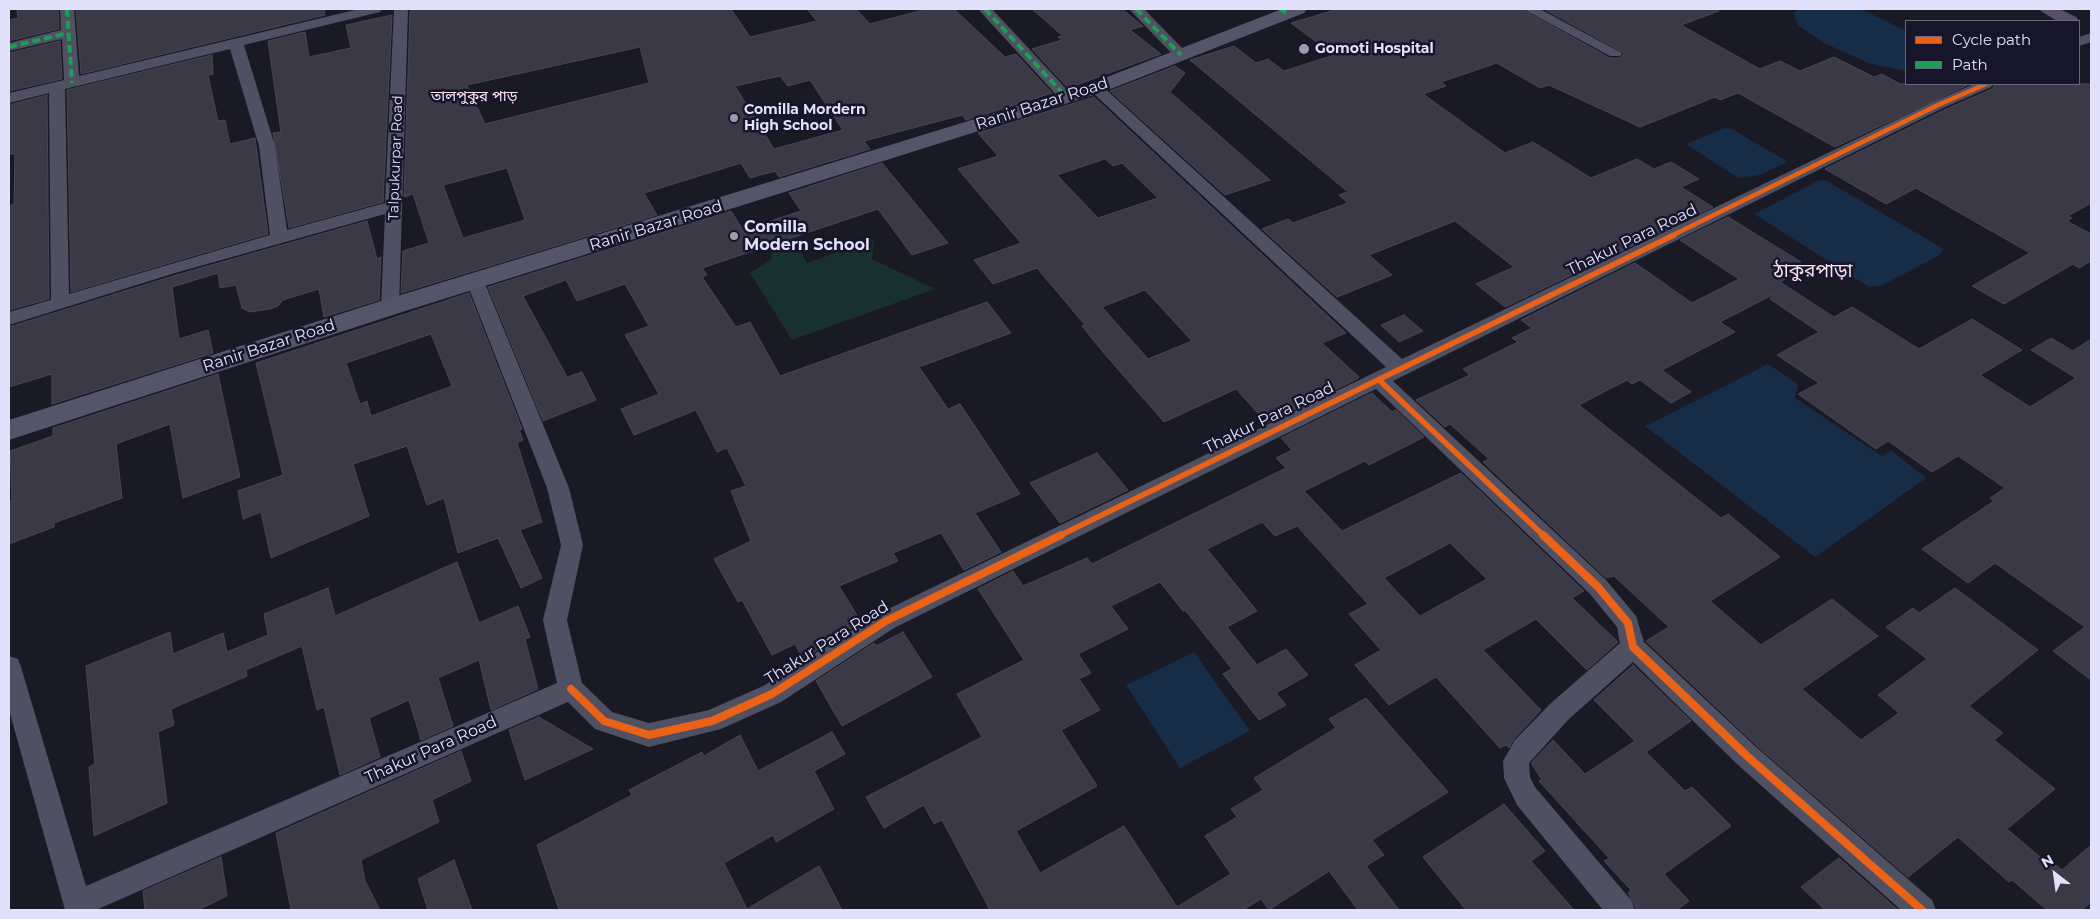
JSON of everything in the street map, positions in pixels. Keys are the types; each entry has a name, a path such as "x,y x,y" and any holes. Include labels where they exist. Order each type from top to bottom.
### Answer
{"main road":[{"path":"2047,9 2068,20"},
{"name":"Ranir Bazar Road","path":"9,430 390,307 1096,88 1288,10"},
{"path":"2080,27 2091,33"}],"street":[{"path":"60,303 64,85 68,32 67,9"},
{"path":"9,98 236,43 329,14 375,9"},
{"name":"Talpukurpar Road","path":"390,307 401,9"},
{"path":"985,9 1066,97"},
{"path":"1136,9 1181,54"},
{"path":"1530,9 1615,53"},
{"path":"9,47 68,32"},
{"path":"236,43 267,146 280,237"},
{"name":"Thakur Para Road","path":"9,667 78,907 571,689 604,721 649,735 712,721 772,694 886,621 1938,105 1984,85"},
{"path":"1096,88 1400,369"},
{"path":"9,319 280,237 394,206"},
{"path":"475,282 558,488 572,545 555,620 571,689"},
{"path":"1379,380 1598,587 1628,623 1633,647 1747,756 1922,910"},
{"path":"1621,910 1526,796 1517,778 1516,761 1524,748 1560,711 1633,647"}],"green space":[{"path":"793,237 807,263 874,239 872,259 935,289 792,340 750,273 772,259 770,243"}],"water":[{"path":"1799,9 1861,9 1905,31 1905,71 1871,64 1824,43 1799,26 1793,13"},
{"path":"1724,128 1732,129 1788,162 1760,175 1738,178 1686,144"},
{"path":"1820,180 1827,181 1944,249 1938,256 1881,286 1869,287 1754,214"},
{"path":"1768,364 1798,384 1795,398 1882,456 1891,450 1926,478 1815,557 1645,426"},
{"path":"1194,652 1250,731 1180,768 1126,685"}],"building":[{"path":"17,9 58,9 59,29 9,41 9,20 18,18"},
{"path":"76,9 324,9 325,15 81,74"},
{"path":"419,9 731,9 750,37 817,21 807,9 856,9 870,24 927,9 954,9 1005,57 1016,54 1052,93 966,120 962,115 864,141 870,149 779,177 775,171 750,178 741,163 644,193 657,215 401,293 403,251 429,243 413,194 404,197 410,11","holes":["640,47 649,83 485,124 467,85","780,76 788,86 810,80 843,130 774,149 735,86","507,168 525,220 463,238 443,185"]},
{"path":"1032,9 1122,9 1143,26 1130,30 1161,54 1068,88 1032,49 1062,40 1058,37 1063,36"},
{"path":"1338,9 1521,9 1610,58 1620,58 1624,53 1544,9 1719,9 1719,11 1681,25 1760,69 1780,61 1800,71 1834,57 1874,77 1882,74 1900,84 1968,85 1835,147 1738,93 1720,100 1715,97 1640,127 1549,85 1540,88 1497,63 1441,82 1446,86 1423,94 1505,153 1533,142 1591,178 1637,159 1654,169 1671,162 1699,179 1681,187 1713,207 1505,307 1476,284 1514,267 1455,221 1369,255 1392,275 1337,297 1262,229 1288,219 1293,223 1348,203 1339,195 1348,192 1190,60 1234,46 1256,63 1268,59 1284,71 1334,55 1291,23"},
{"path":"392,15 383,202 289,228 273,133 281,132 268,41 305,32 309,57 351,48 346,25"},
{"path":"60,41 62,79 9,91 9,53"},
{"path":"212,55 213,74 208,75 218,121 225,120 230,144 255,138 268,234 71,292 67,90"},
{"path":"1175,66 1185,73 1170,92 1270,180 1225,195 1110,91"},
{"path":"2091,84 2091,203 2068,216 2072,218 2067,221 2091,234 2091,261 2079,268 2073,264 2004,304 1972,286 2030,253 1916,188 1886,204 1825,169 1944,110 1992,89 1994,85"},
{"path":"47,95 49,299 9,310 9,206 14,204 15,154 9,154 9,105"},
{"path":"1094,97 1346,333 1322,343 1359,377 1267,423 1236,389 1164,422 1103,352 1082,326 1085,325 1037,268 993,284 974,260 1021,243 958,169 998,156 978,133","holes":["1105,159 1113,166 1122,163 1158,198 1098,218 1057,175","1145,290 1192,341 1148,359 1102,307"]},
{"path":"882,163 948,243 912,255 878,209 702,268 707,275 702,277 736,327 750,322 780,376 987,302 1011,333 919,367 948,409 960,404 1020,494 975,513 1001,552 964,570 941,533 893,553 898,561 839,586 861,622 803,659 795,644 772,655 742,600 738,602 714,559 751,541 731,491 746,486 727,448 717,452 696,410 634,435 621,409 659,394 625,335 649,326 625,284 577,301 566,280 523,296 567,377 582,372 596,400 543,421 488,287 731,211 743,230 801,211 789,193"},
{"path":"1728,217 1801,262 1782,271 1791,276 1780,282 1834,317 1852,307 1919,349 1972,319 2022,350 1980,375 2030,407 2076,378 2031,350 2051,338 2073,351 2091,339 2091,680 2053,651 2085,627 1995,563 1968,583 1922,549 1994,501 1990,498 2005,488 1958,456 1932,472 1888,441 1876,449 1798,394 1819,383 1777,355 1819,332 1770,299 1774,294 1720,322 1735,332 1662,370 1691,392 1671,403 1640,380 1632,384 1627,380 1579,405 1721,518 1728,514 1780,557 1710,601 1761,645 1832,599 1878,636 1802,689 1861,740 1899,713 1878,695 1927,659 1886,627 1913,608 1919,613 1955,588 2038,650 1969,706 2003,733 1994,740 2055,789 2007,829 2053,868 2056,865 2062,870 2091,845 2091,902 2082,910 2047,910 2012,880 2009,882 1958,837 1908,877 1757,746 1646,641 1669,627 1614,576 1606,578 1483,462 1489,459 1450,424 1445,427 1416,400 1470,375 1463,369 1518,342 1512,338 1532,328 1521,320 1635,263 1692,303 1739,279 1680,240"},
{"path":"367,221 377,259 381,257 379,300 324,317 319,289 283,300 278,306 270,309 250,312 242,308 236,285 220,288 218,273 172,287 179,339 208,330 213,353 52,404 52,374 9,387 9,327 176,275"},
{"path":"469,293 522,429 519,430 523,440 517,443 542,522 520,530 542,578 521,588 498,538 458,553 444,498 427,505 407,446 353,464 369,516 271,558 261,512 243,519 238,491 283,475 256,363","holes":["431,334 452,386 371,416 367,401 360,404 346,363"]},
{"path":"1404,315 1423,331 1399,342 1381,325"},
{"path":"218,374 240,477 183,498 170,424 116,444 122,498 54,523 54,527 9,544 9,502 12,500 10,451 53,436 53,428"},
{"path":"1372,393 1392,412 1396,410 1424,437 1369,465 1365,461 1304,491 1342,531 1461,473 1584,591 1572,598 1618,642 1587,670 1536,619 1483,650 1541,710 1514,739 1509,748 1506,745 1500,748 1436,677 1389,705 1355,665 1381,650 1349,614 1368,604 1297,526 1275,536 1262,522 1207,549 1257,611 1227,627 1257,665 1286,649 1308,675 1276,693 1286,705 1259,720 1223,674 1232,669 1160,582 1111,606 1128,629 1078,654 1091,673 1079,679 1100,710 1061,730 1097,786 1016,831 1040,873 1124,826 1177,907 1231,874 1205,836 1237,817 1231,809 1263,790 1254,778 1336,728 1329,719 1366,698 1448,792 1372,840 1384,855 1366,866 1399,910 1358,910 1329,871 1269,910 1261,899 1243,910 990,910 942,820 934,824 924,805 884,828 866,797 982,737 957,694 1024,660 978,589 1013,571 1023,586 1087,558 1092,564 1286,468 1276,458 1292,450 1281,438","holes":["1450,543 1487,579 1420,616 1384,578"]},
{"path":"1097,453 1128,490 1060,523 1030,483"},
{"path":"457,562 479,623 518,606 530,637 525,639 538,689 491,710 479,660 438,678 453,726 421,740 409,700 369,718 380,757 340,775 324,707 317,710 302,646 246,670 247,676 171,709 174,725 158,732 167,803 94,836 89,767 95,764 86,666 170,632 173,654 223,633 227,652 268,635 264,614 328,588 335,616"},
{"path":"903,632 932,677 842,726 816,681 874,643 876,646"},
{"path":"1633,665 1691,721 1646,752 1685,791 1692,787 1731,826 1664,874 1689,901 1677,910 1637,910 1628,893 1631,890 1604,861 1609,858 1539,781 1542,780 1531,763 1553,740 1585,774 1635,741 1594,700"},
{"path":"539,717 593,749 525,780 509,730"},
{"path":"832,732 845,754 814,771 834,809 776,842 773,835 724,863 747,909 819,866 842,910 559,910 537,845 632,795 629,790 702,752 704,756 740,735 758,771"},
{"path":"461,751 471,781 432,800 439,822 361,860 365,881 380,910 291,910 276,833"},
{"path":"1504,804 1545,851 1531,861 1574,910 1466,910 1423,857"},
{"path":"221,857 227,896 198,910 145,910 143,891"},
{"path":"1839,858 1898,910 1825,910 1801,887"},
{"path":"454,860 472,910 428,910 418,879"}],"marked path":[{"path":"67,9 72,83"},
{"path":"985,9 1066,97"},
{"path":"1136,9 1181,55"},
{"path":"1280,9 1286,13"},
{"path":"9,47 68,33"}],"cycle path":[{"path":"571,689 604,721 649,735 712,721 772,694 886,621 1938,105 1984,85"},
{"path":"1379,380 1598,587 1628,623 1633,647 1747,756 1922,910"}],"place":[{"name":"Gomoti Hospital","path":"1304,49"},
{"name":"Comilla Mordern High School","path":"734,118"},
{"name":"Comilla Modern School","path":"734,236"}],"district":[{"name":"তালপুকুর পাড়","path":"474,97"},
{"name":"ঠাকুরপাড়া","path":"1813,271"}]}
